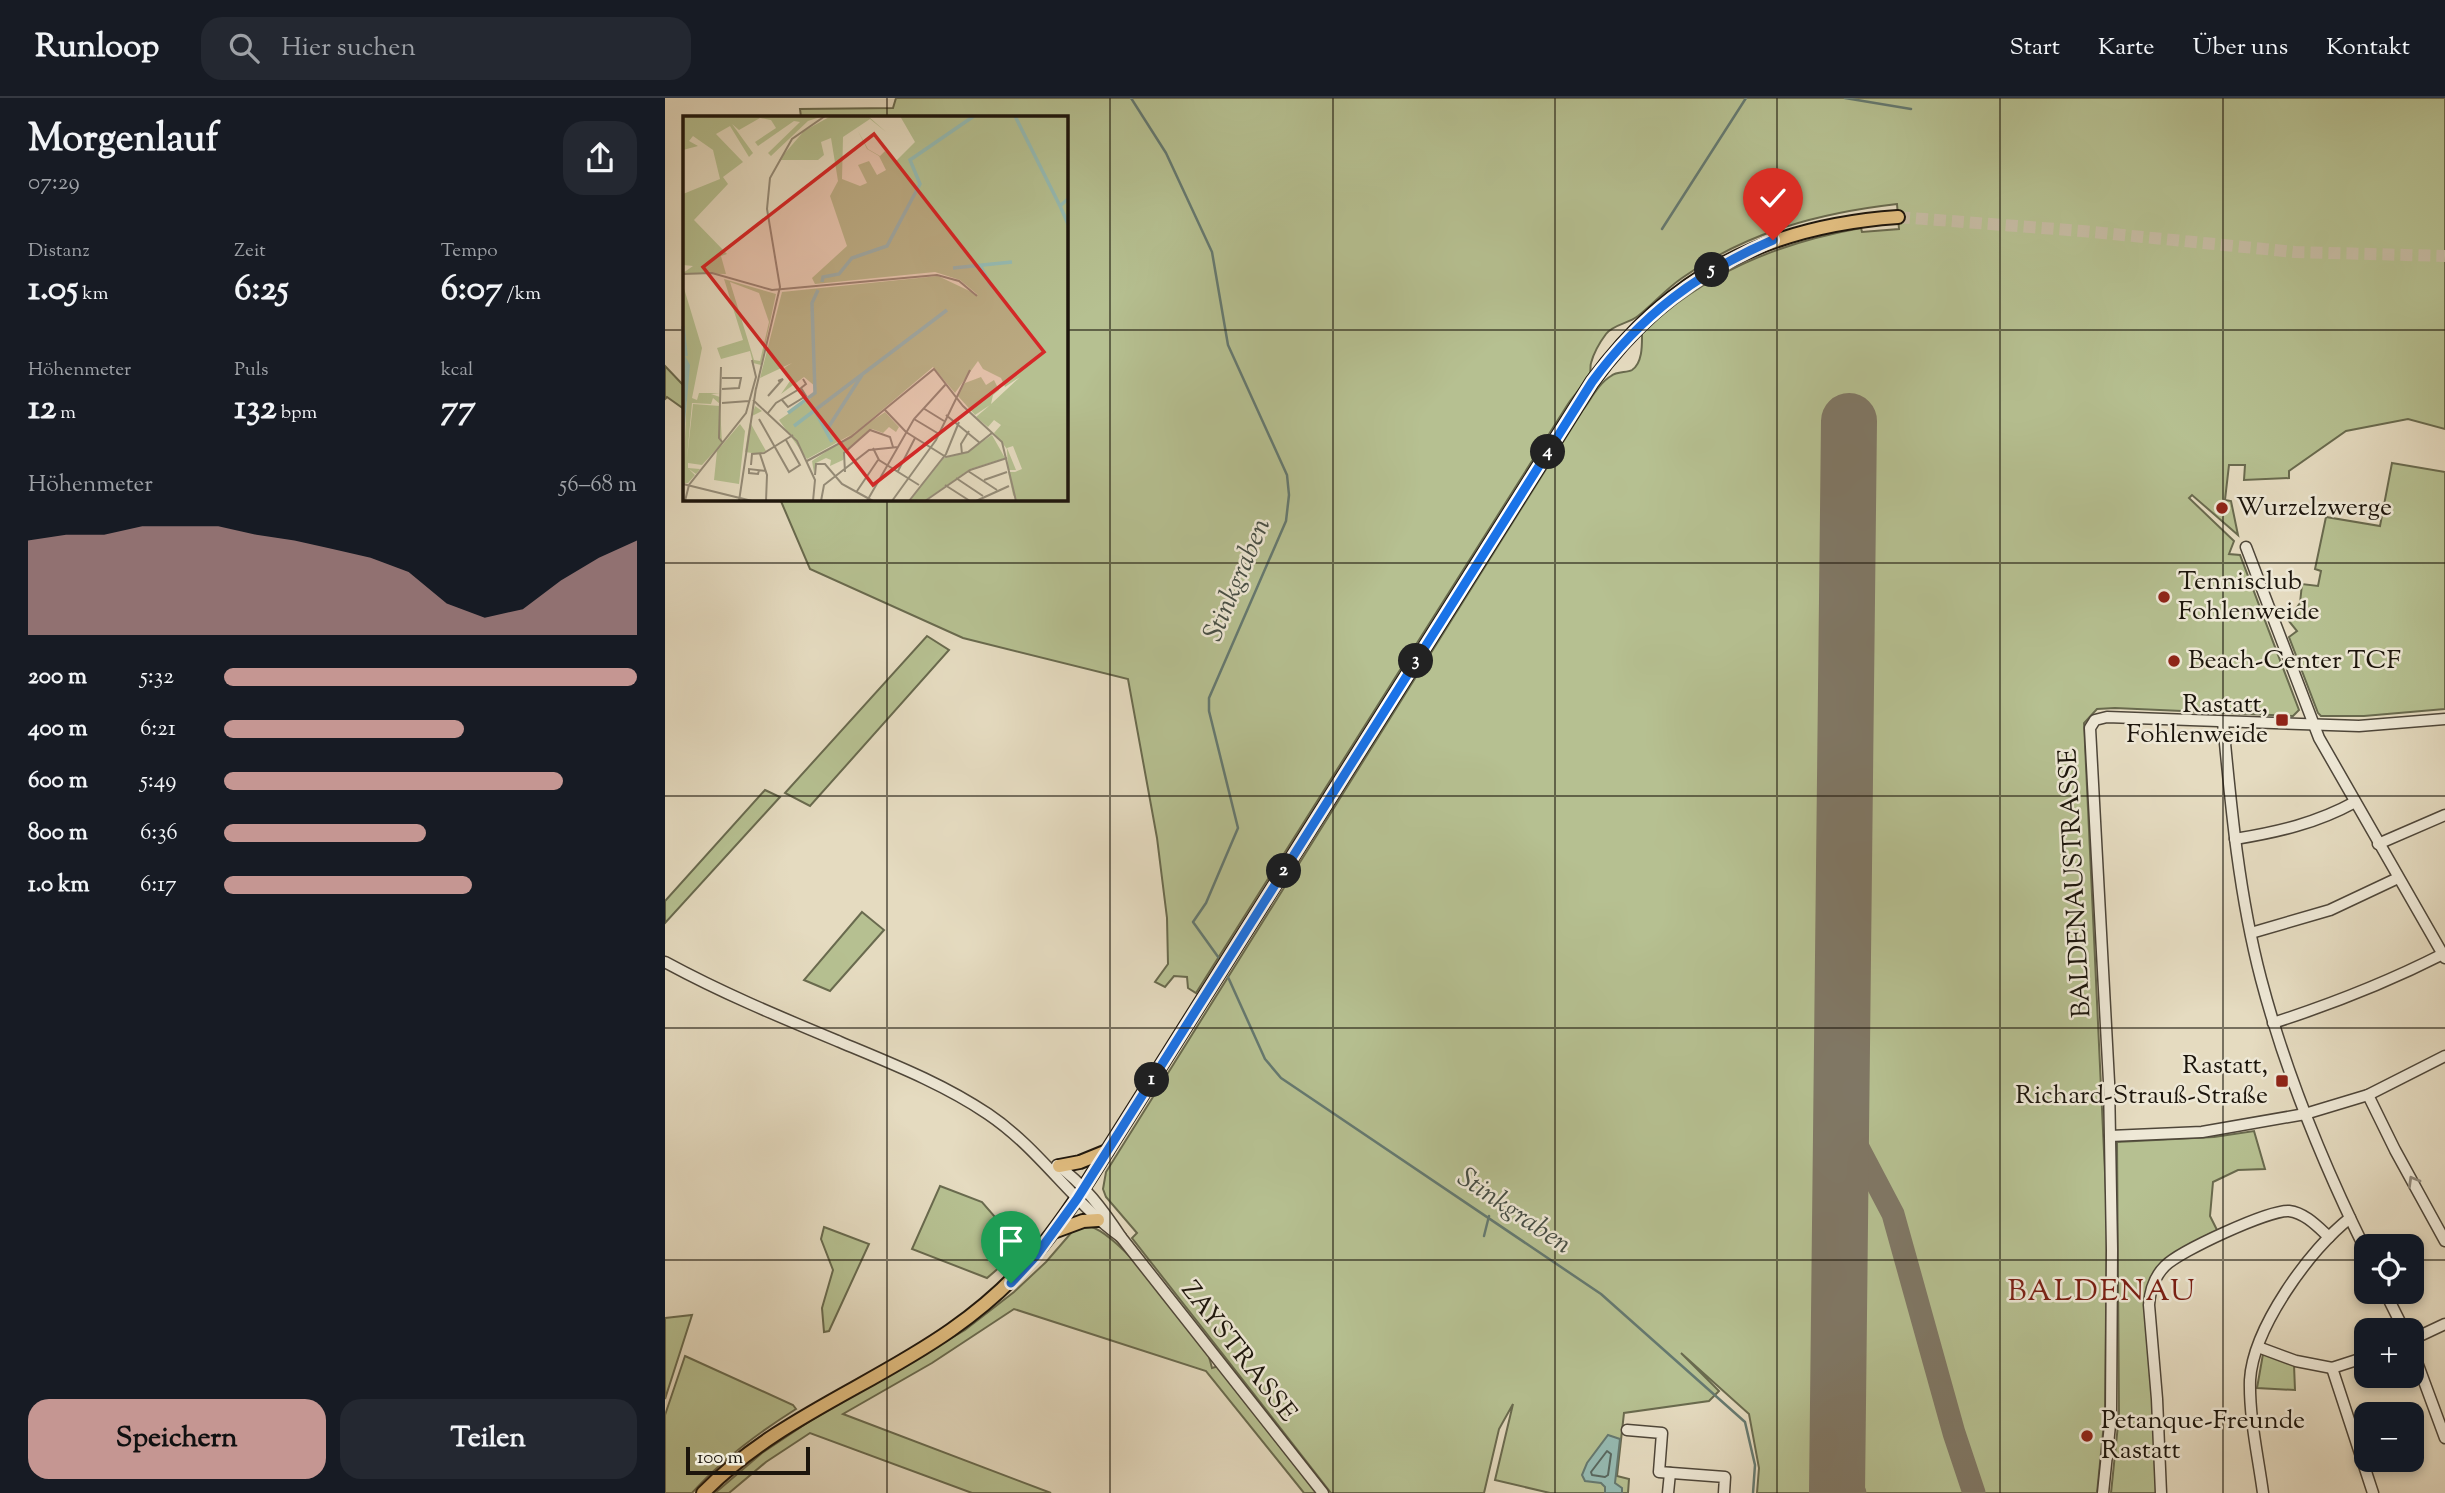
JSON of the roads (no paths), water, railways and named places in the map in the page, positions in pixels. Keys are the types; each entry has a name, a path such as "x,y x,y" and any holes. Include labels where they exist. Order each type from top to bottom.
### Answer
{"main road":[{"path":"703,1493 728,1469 783,1429 906,1359 983,1307 1011,1283 1056,1231 1581,400 1609,359 1647,318 1692,282 1773,240 1815,228 1898,217"},
{"path":"1059,1166 1080,1162 1108,1150"},
{"path":"1056,1231 1083,1221 1098,1220"}],"street":[{"path":"2246,547 2313,726 2444,956 2337,1002 2273,1023"},
{"name":"BALDENAUSTRASSE","path":"2103,1493 2111,1415 2110,1136 2089,732 2095,720 2107,717 2223,722"},
{"path":"2358,1234 2305,1114 2273,1023 2251,933 2235,839 2223,722 2313,726 2396,725 2445,719"},
{"path":"2235,839 2293,828 2336,813 2355,803"},
{"path":"2378,844 2445,815"},
{"path":"2251,933 2330,910 2398,878"},
{"path":"665,962 746,1003 945,1088 996,1119 1080,1194"},
{"path":"2110,1136 2201,1132 2305,1114 2368,1095 2445,1056"},
{"path":"2368,1095 2445,1241"},
{"path":"1035,1152 1059,1166 1080,1194"},
{"name":"ZAYSTRASSE","path":"1080,1194 1098,1220 1121,1237"},
{"name":"ZAYSTRASSE","path":"1080,1194 1121,1237 1323,1493"},
{"path":"2161,1493 2149,1305 2158,1274 2173,1259 2243,1224 2277,1212 2299,1214 2309,1219 2329,1237"},
{"path":"2263,1493 2250,1396 2252,1370 2258,1347 2275,1309 2296,1278 2329,1237 2350,1218"},
{"path":"2424,1334 2445,1324"},
{"path":"2258,1347 2296,1361 2332,1368 2354,1361"},
{"path":"2332,1368 2373,1493"},
{"path":"2424,1381 2445,1438"},
{"path":"1627,1430 1662,1433 1659,1472 1725,1477 1724,1493"},
{"path":"1668,1493 1670,1473"}],"water":[{"path":"1608,1435 1620,1439 1615,1483 1622,1488 1622,1493 1605,1493 1605,1487 1601,1483 1585,1481 1582,1475 1587,1463"}],"waterway":[{"name":"Stinkgraben","path":"1131,98 1166,153 1212,252 1228,345 1287,475 1289,495 1286,521 1209,698 1209,711 1238,828 1206,903 1193,922 1221,961"},
{"path":"1662,229 1746,98"},
{"path":"1845,98 1911,109"},
{"name":"Stinkgraben","path":"1228,977 1265,1059 1281,1078 1601,1294 1745,1422 1755,1465 1753,1493"},
{"path":"1484,1236 1489,1216"}],"tunnel":[{"path":"1898,217 2082,231 2295,252 2445,256"}],"place":[{"name":"Wurzelzwerge","path":"2222,508"},
{"name":"Tennisclub Fohlenweide","path":"2164,597"},
{"name":"Beach-Center TCF","path":"2174,661"},
{"name":"Rastatt, Fohlenweide","path":"2282,720"},
{"name":"Rastatt, Richard-Strauß-Straße","path":"2282,1081"},
{"name":"Petanque-Freunde Rastatt","path":"2087,1436"}],"district":[{"name":"BALDENAU","path":"2102,1292"}]}
